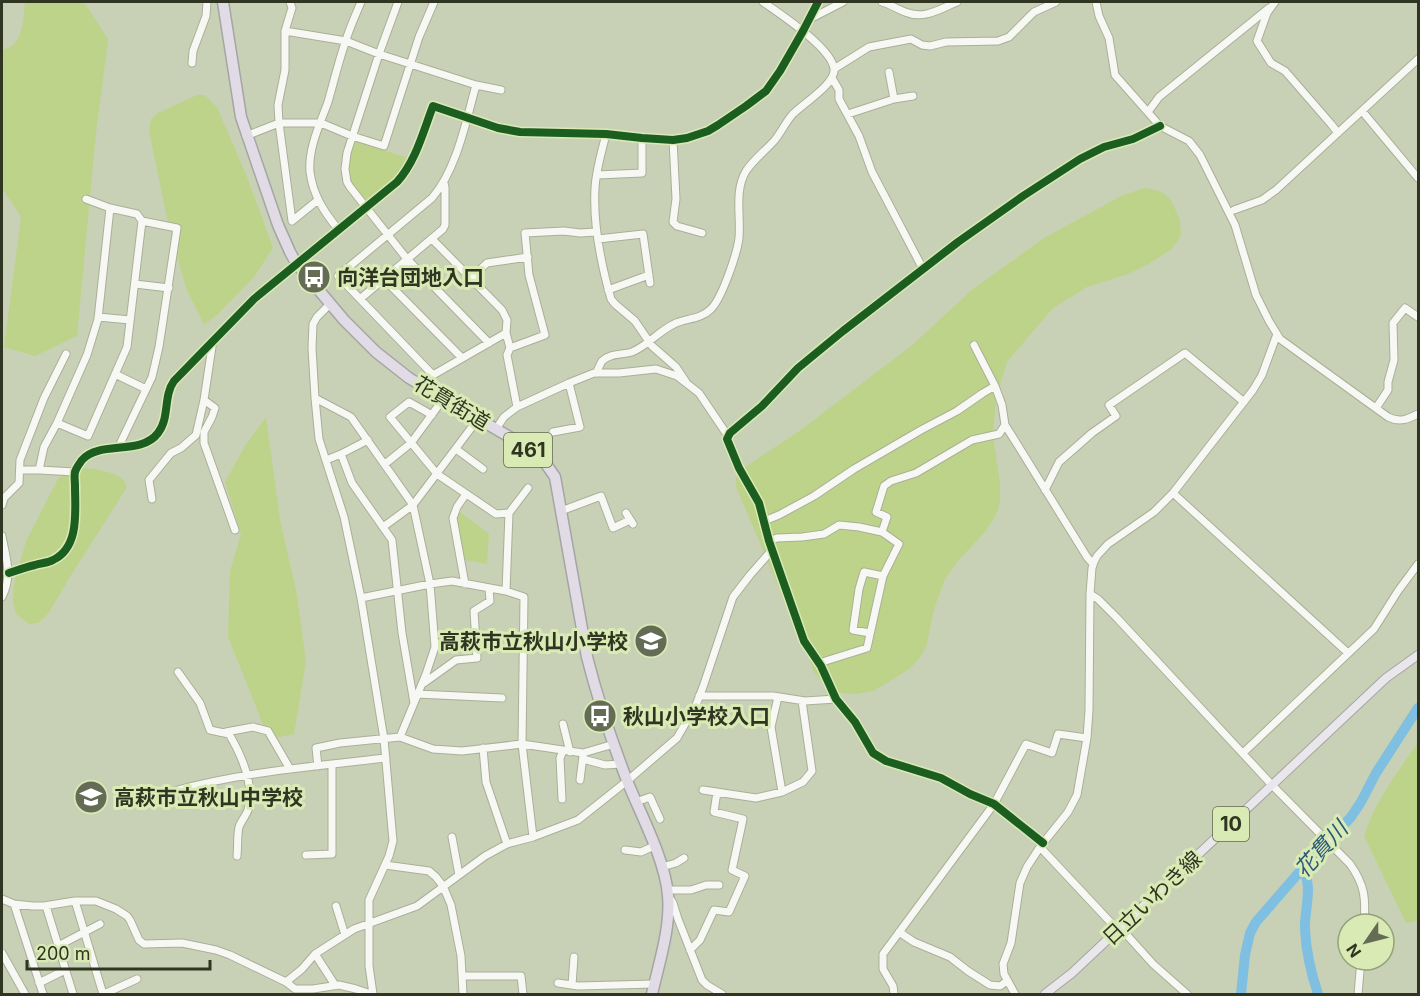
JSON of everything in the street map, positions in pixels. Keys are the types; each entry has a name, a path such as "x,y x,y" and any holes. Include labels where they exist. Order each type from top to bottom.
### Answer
{"highway":[{"name":"花貫街道","path":"223,2 236,96 246,136 278,225 296,263 330,304 376,352 409,378 532,452 540,458 555,477 587,657 603,713 627,781 662,867 668,892 666,926 653,989"}],"main road":[{"name":"日立いわき線","path":"1045,994 1072,973 1386,678 1419,655"}],"street":[{"path":"192,63 193,51 206,16 207,2"},
{"path":"290,2 292,8 285,31 285,70 278,105 292,221 318,200"},
{"path":"338,229 318,200 312,184 310,158 313,142 346,41 361,2"},
{"path":"398,2 352,136 347,153 346,175 350,187 407,259 489,343"},
{"path":"246,136 279,123 321,123 384,146 419,37 434,2"},
{"path":"596,373 602,361 614,354 632,352 672,325 696,318 712,308 727,279 739,240 738,214 741,185 747,170 776,140 792,115 825,87 832,78 834,69 824,52 803,31 763,2"},
{"path":"9,573 52,561 64,552 70,544 75,524 75,472 80,463 89,454 142,444 150,441 157,434 165,418 171,385 213,340 254,299 404,174 414,157 433,106 498,128 520,132 606,134 673,140 687,138 708,130 761,95 780,71 818,2"},
{"path":"808,20 843,2"},
{"path":"882,2 918,16 930,14 957,2"},
{"path":"834,69 869,47 911,39 922,45 930,46 946,42 998,41 1009,37 1034,12 1056,2"},
{"path":"1096,2 1108,38 1115,75 1160,126 1189,141 1200,155 1232,219 1256,295 1283,342 1388,417 1398,420 1419,414"},
{"path":"1148,112 1159,97 1274,3"},
{"path":"1274,3 1267,13 1257,41 1270,63 1285,71 1338,133"},
{"path":"285,31 346,41 476,85 501,90"},
{"path":"1234,210 1262,200 1276,190 1419,59"},
{"path":"889,72 894,99"},
{"path":"832,78 839,90 839,99 859,136 872,172 923,269"},
{"path":"476,85 453,164 444,183 432,198 338,276 433,375 506,333"},
{"path":"848,114 894,99 912,96"},
{"path":"1362,111 1419,178"},
{"path":"728,436 762,406 798,368 923,269 1023,196 1080,159 1104,147 1133,139 1160,126"},
{"path":"606,134 595,186 597,236 608,290 612,302 635,321 648,341 673,363 686,382"},
{"path":"597,175 642,172 642,138"},
{"path":"673,140 676,199 673,222 677,226 702,233"},
{"path":"360,299 443,229 445,225 444,183"},
{"path":"57,423 88,436 127,347 142,221 137,214 86,199"},
{"path":"39,470 44,447 87,355 98,317 110,207"},
{"path":"118,448 152,377 169,288 177,228 142,221"},
{"path":"510,348 545,335 529,275 525,233 564,231 597,236 643,234 650,279 608,290"},
{"path":"432,239 504,312 510,348 507,355 517,407"},
{"path":"471,278 487,263 528,257"},
{"path":"384,279 462,358"},
{"path":"135,284 169,288"},
{"path":"2,899 14,904 33,906 92,900 121,912 130,920 137,936 144,944 182,943 216,950 286,982 295,989 339,985 371,994 369,900 389,856 393,841 384,739 362,598 344,517 319,439 312,348 314,324 317,317 330,304"},
{"path":"1376,408 1388,390 1394,360 1393,323 1405,308 1418,317"},
{"path":"98,317 130,320"},
{"path":"1015,994 1004,974 1003,964 1011,942 1020,884 1027,867 1041,845 1074,803 1080,784 1089,710 1090,594 1093,564 1108,544 1154,512 1173,493 1244,402 1262,375 1277,334"},
{"path":"152,499 149,480 171,453 182,448 196,435 213,340"},
{"path":"974,345 995,386 1002,405 1005,424 1093,564"},
{"path":"1045,490 1059,462 1116,416 1109,405 1185,353 1244,402"},
{"path":"2,506 4,498 19,483 20,460 44,398 66,354"},
{"path":"496,429 504,417 517,407 569,382 596,373 656,369 670,373 686,382 699,393 728,436 728,444 756,497 804,640 819,663 836,699 855,722 873,753 886,761 941,778 994,804 1041,845 1114,926 1126,934 1153,964 1187,994"},
{"path":"115,374 146,389"},
{"path":"553,432 580,427 569,382"},
{"path":"764,521 814,496 854,469 957,411 995,386"},
{"path":"315,398 351,417 413,505 430,584 435,647 400,737"},
{"path":"385,464 411,443 444,398"},
{"path":"204,400 215,408 204,432 204,443 235,530"},
{"path":"432,415 409,402 390,417 437,474 496,514 509,513"},
{"path":"383,527 413,505 478,419"},
{"path":"882,532 886,517 876,512 884,486 891,481 916,473 972,440 999,434 1005,424"},
{"path":"326,460 368,440"},
{"path":"456,449 483,469"},
{"path":"341,454 352,483 392,540 402,633 414,703"},
{"path":"20,470 75,472"},
{"path":"506,591 509,513 528,488"},
{"path":"1173,493 1348,653"},
{"path":"465,584 453,518 466,494"},
{"path":"561,511 601,496 613,528 630,519"},
{"path":"769,541 777,538 824,534 839,525 882,532 899,544 883,576 867,648 819,663"},
{"path":"2,536 9,573 7,587 2,597"},
{"path":"286,982 315,954 345,935 417,906 485,856 507,844 578,820 677,738 699,696 734,597 772,550"},
{"path":"1243,753 1374,629 1398,591 1419,564"},
{"path":"870,633 853,630 859,589 864,572 883,576"},
{"path":"362,598 430,584 452,582 506,591 524,597 522,744 533,837"},
{"path":"422,684 456,660 477,658 474,611 490,601 489,588"},
{"path":"1090,594 1117,618 1272,785 1350,864 1363,887 1365,912"},
{"path":"178,672 200,702 210,730 229,734 238,750 247,775 249,796 247,812 239,827 237,856"},
{"path":"417,694 502,698"},
{"path":"699,696 836,699"},
{"path":"778,697 771,727 782,792"},
{"path":"703,790 756,798 782,792 803,782 812,771 802,700"},
{"path":"563,724 567,752"},
{"path":"224,733 253,728 268,730 290,769"},
{"path":"894,994 893,986 883,969 883,954 994,804 1026,744 1052,753 1058,734 1087,738"},
{"path":"318,766 316,748 339,743 400,737 433,749 462,751 522,744 583,756 605,765 621,764"},
{"path":"583,756 614,744"},
{"path":"483,748 486,782 507,844"},
{"path":"562,799 560,758 567,752"},
{"path":"580,780 583,756"},
{"path":"174,791 247,775 386,758"},
{"path":"306,855 332,854 332,764"},
{"path":"690,950 700,940 714,910 729,912 745,876 732,870 743,819 714,812 717,792"},
{"path":"636,802 650,797 660,819"},
{"path":"452,837 459,875"},
{"path":"625,850 641,852 654,846"},
{"path":"662,867 684,858"},
{"path":"385,865 429,872 443,886 451,904 461,957 463,994"},
{"path":"719,885 668,892 702,980 722,994"},
{"path":"75,901 103,994 137,979"},
{"path":"14,904 43,994"},
{"path":"46,906 73,994"},
{"path":"336,906 345,935"},
{"path":"58,946 100,924"},
{"path":"899,932 914,942 950,957 990,986 1000,986 1007,981"},
{"path":"2,953 25,994"},
{"path":"315,954 335,985"},
{"path":"572,985 574,957"},
{"path":"39,983 65,970"},
{"path":"1358,994 1360,972"},
{"path":"462,976 521,976 523,994"},
{"path":"558,983 653,989"},
{"path":"120,987 124,994"}],"green space":[{"path":"25,2 84,2 108,39 96,133 77,336 35,356 4,347 21,217 2,188 2,50 9,48 18,38 23,24"},
{"path":"197,95 205,95 217,107 247,177 273,248 254,277 204,325 186,288 167,218 149,131 151,119 158,113"},
{"path":"351,140 408,158 409,166 400,179 365,207 346,175"},
{"path":"1145,188 1165,194 1172,202 1180,220 1181,235 1172,249 1147,265 1128,274 1087,287 1053,308 1007,362 996,397 993,436 1000,483 1000,503 995,517 984,533 957,562 945,579 934,609 926,648 909,669 873,691 856,694 841,693 824,684 814,672 736,487 736,478 745,467 798,432 911,346 973,289 1044,238 1123,195"},
{"path":"266,417 280,520 297,595 306,661 294,734 269,739 228,637 230,571 241,534 225,482 245,446"},
{"path":"74,467 112,473 123,480 127,487 48,614 38,623 29,624 16,614 13,601 14,584 26,541 58,479"},
{"path":"460,512 489,534 487,564 465,560 456,522"},
{"path":"1418,742 1418,920 1406,923 1364,836 1381,799"}],"waterway":[{"name":"花貫川","path":"1241,994 1245,955 1250,933 1256,922 1351,817 1418,708"},
{"path":"1302,869 1306,875 1308,890 1305,922 1306,946 1318,994"}],"cycle path":[{"path":"9,573 49,562 62,554 68,546 74,528 75,474 82,460 89,454 99,451 141,444 151,440 158,433 164,421 169,393 174,381 254,299 404,174 414,156 433,106 498,128 520,132 606,134 673,140 687,138 708,131 766,91 780,71 818,2"},
{"path":"1043,843 994,804 941,778 886,761 873,753 855,722 836,699 821,666 804,641 769,541 759,503 739,468 727,439 730,433 762,406 798,368 958,242 1080,159 1104,147 1133,139 1160,126"}],"place":[{"name":"向洋台団地入口","path":"314,277"},
{"name":"高萩市立秋山小学校","path":"651,641"},
{"name":"秋山小学校入口","path":"600,716"},
{"name":"高萩市立秋山中学校","path":"91,797"}]}
